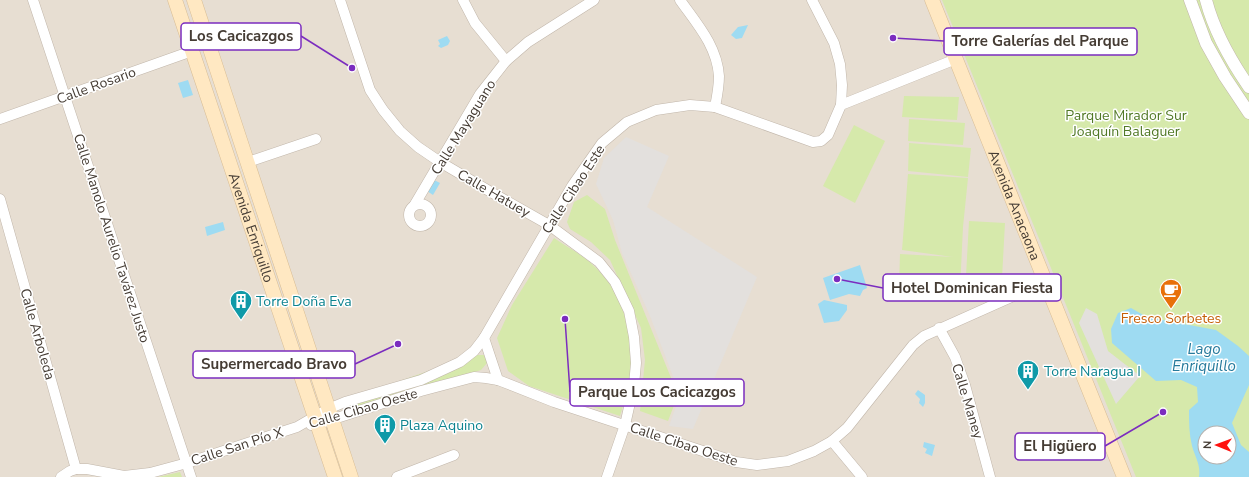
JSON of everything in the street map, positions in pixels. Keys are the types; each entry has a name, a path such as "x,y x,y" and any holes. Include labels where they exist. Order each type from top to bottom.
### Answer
{"main road":[{"name":"Avenida Enriquillo","path":"175,0 335,477"},
{"name":"Avenida Enriquillo","path":"194,0 351,477"},
{"name":"Avenida Anacaona","path":"932,0 1124,477"}],"street":[{"name":"Calle Manolo Aurelio Tavárez Justo","path":"33,0 191,477"},
{"name":"Calle Hatuey","path":"340,0 370,90 383,110 400,131 418,147 440,162 549,225 599,262 615,282 628,311 634,337 636,363 634,385 625,425 607,477"},
{"path":"463,0 475,23 506,61"},
{"path":"680,0 703,33 711,47 716,61 719,78 715,107"},
{"path":"812,0 834,43 840,64 842,85 841,105 956,60"},
{"path":"1190,0 1206,43 1224,77 1249,113"},
{"path":"1206,0 1214,24 1226,49 1249,87"},
{"name":"Calle Mayaguano","path":"415,204 480,94 506,61 528,42 590,1"},
{"name":"Calle Rosario","path":"0,119 192,51"},
{"name":"Calle Cibao Este","path":"330,414 345,402 421,380 460,362 474,350 484,338 572,186 602,143 627,122 656,110 690,105 715,107 813,142 821,141 828,135 841,105"},
{"path":"248,162 316,139"},
{"name":"Calle Arboleda","path":"0,198 76,470"},
{"name":"Calle Cibao Oeste","path":"316,420 330,414 474,377 498,380 554,402 736,462 757,465 788,461 832,442 847,428 913,345 924,336 1045,282"},
{"name":"Calle Maney","path":"939,328 955,357 965,385 990,477"},
{"path":"484,338 498,380"},
{"name":"Calle San Pío X","path":"61,477 70,471 87,469 124,476 150,473 186,463 316,420"},
{"path":"832,442 862,477"},
{"path":"397,477 454,455"}],"shaded area":[{"path":"0,0 1249,0 1249,477 0,477"},
{"path":"626,137 669,156 647,207 757,277 693,429 669,426 680,395 650,316 622,253 613,220 596,184 604,158"},
{"path":"1086,308 1097,314 1108,351 1140,376 1116,404 1079,323"}],"green space":[{"name":"Parque Mirador Sur Joaquín Balaguer","path":"942,0 1249,0 1249,477 1136,477"},
{"path":"904,96 959,97 957,120 902,117"},
{"path":"909,119 965,123 963,145 908,141"},
{"path":"854,125 885,141 855,203 823,186"},
{"path":"909,143 971,148 968,177 908,171"},
{"path":"908,174 968,178 963,227 960,290 899,287 900,254 953,257 902,250"},
{"path":"587,195 605,209 615,240 678,395 668,421 640,411 645,360 641,328 610,260 591,242 570,229 567,222 574,202"},
{"path":"969,221 1005,223 1002,278 966,276"},
{"path":"554,238 585,258 603,275 618,298 623,310 630,337 631,370 626,397 620,416 529,386 508,371 497,338 512,305"},
{"path":"474,355 484,355 487,363 481,370 353,409 344,407 351,398"},
{"path":"180,472 182,477 158,477"}],"water":[{"path":"748,25 742,38 736,39 731,35 738,27"},
{"path":"447,36 450,41 448,45 441,48 438,46 440,44 438,40"},
{"path":"188,80 193,95 183,98 178,83"},
{"path":"434,180 440,183 433,195 427,191"},
{"path":"223,222 225,230 207,236 205,227"},
{"path":"860,265 867,288 863,290 860,296 849,294 830,300 823,278"},
{"path":"824,300 847,305 847,310 839,321 824,323 818,304"},
{"name":"Lago Enriquillo","path":"1131,308 1147,317 1216,330 1249,356 1249,385 1232,423 1233,425 1197,425 1197,462 1191,442 1189,410 1198,402 1197,387 1181,380 1156,381 1112,343 1111,329 1118,313"},
{"path":"918,390 925,395 925,403 923,407 919,403 920,399 915,394"},
{"name":"Lago Enriquillo","path":"1237,435 1241,445 1249,452 1249,477 1199,477 1198,465 1237,465"},
{"path":"924,442 935,445 932,456 925,453 927,449 923,447"}],"place":[{"name":"Torre Galerías del Parque","path":"893,38"},
{"name":"Los Cacicazgos","path":"352,68"},
{"name":"Hotel Dominican Fiesta","path":"837,279"},
{"name":"Fresco Sorbetes","path":"1171,310"},
{"name":"Parque Los Cacicazgos","path":"565,319"},
{"name":"Torre Doña Eva","path":"241,320"},
{"name":"Supermercado Bravo","path":"398,344"},
{"name":"Torre Naragua I","path":"1028,390"},
{"name":"El Higüero","path":"1163,412"},
{"name":"Plaza Aquino","path":"385,444"}]}
